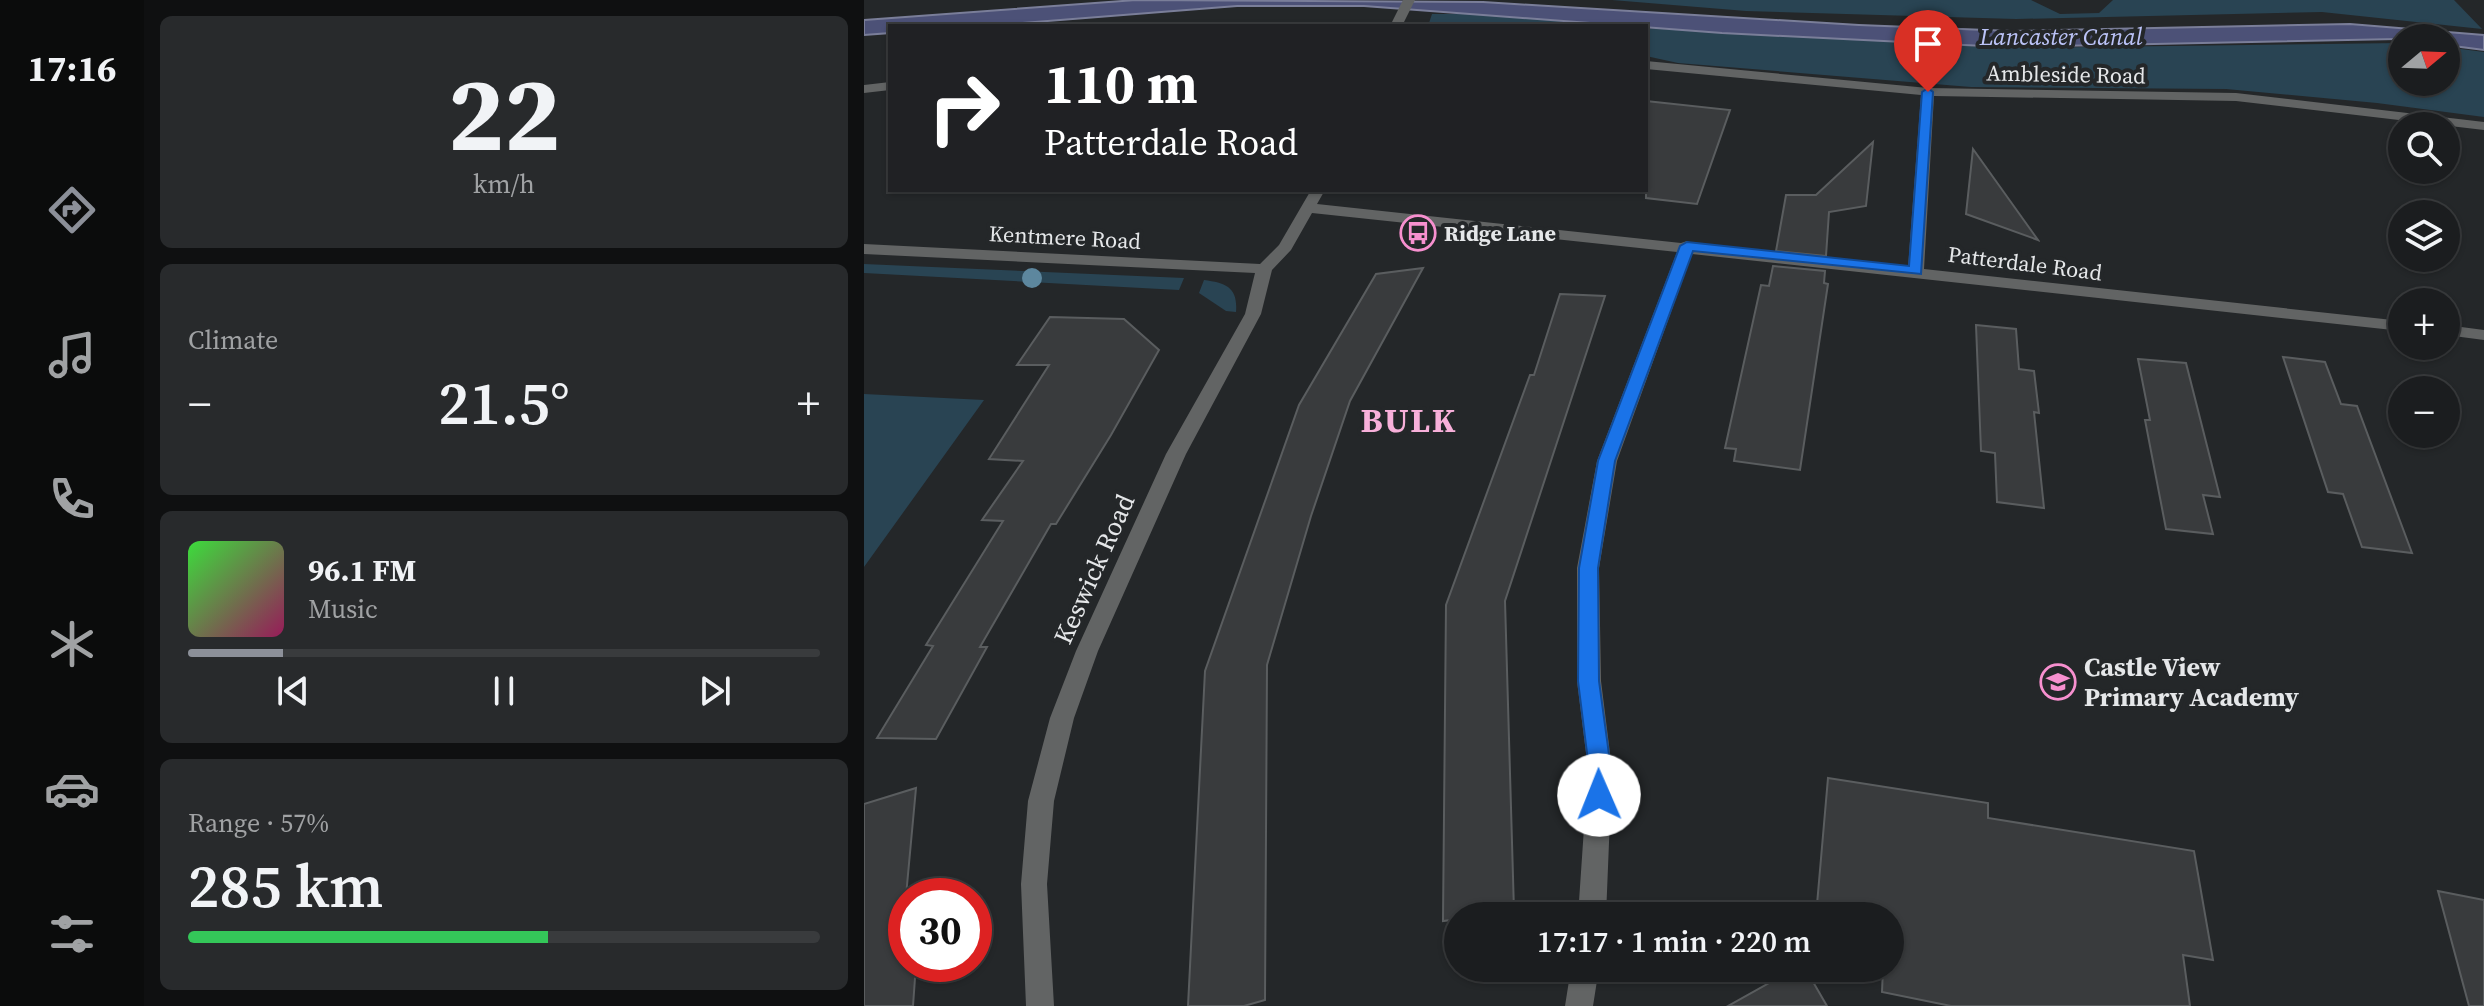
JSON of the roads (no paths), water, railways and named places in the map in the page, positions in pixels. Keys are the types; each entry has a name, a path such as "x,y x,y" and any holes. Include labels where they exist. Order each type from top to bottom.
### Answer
{"street":[{"path":"1397,24 1409,0"},
{"name":"Ambleside Road","path":"1648,65 1928,92 2236,97 2484,126"},
{"path":"864,89 888,86"},
{"path":"1916,271 1928,92"},
{"name":"Keswick Road","path":"1040,1006 1035,870 1041,801 1062,718 1087,651 1176,454 1253,314 1264,269 1285,247 1317,192"},
{"name":"Patterdale Road","path":"1309,208 1687,246 2388,325"},
{"path":"1593,902 1600,769 1589,681 1588,568 1607,461 1687,246"},
{"name":"Kentmere Road","path":"864,249 1264,269"},
{"path":"2460,332 2484,335"},
{"path":"1579,1006 1583,982"}],"water":[{"name":"Lancaster Canal","path":"1136,0 1483,2 2012,31 2350,24 2388,27 2388,39 2004,47 1722,33 1648,27 1648,24 1603,24 1364,6 1237,6 1008,24 888,24 888,33 864,35 864,20"},
{"path":"2460,33 2484,35 2484,50 2460,47"}],"place":[{"name":"Ridge Lane","path":"1418,233"},
{"name":"Castle View Primary Academy","path":"2058,682"}],"district":[{"name":"BULK","path":"1409,420"}]}
